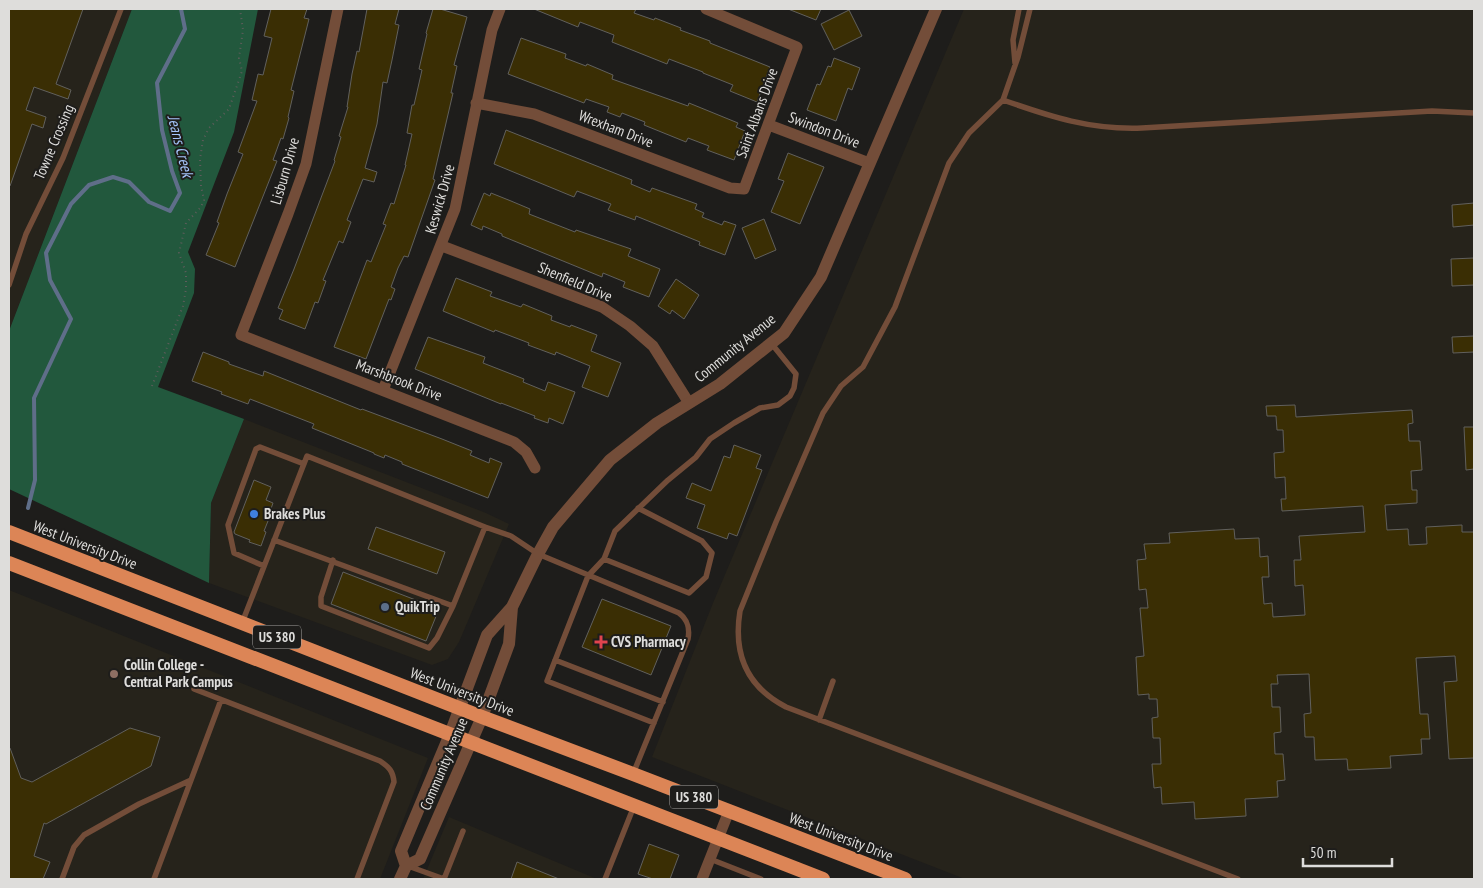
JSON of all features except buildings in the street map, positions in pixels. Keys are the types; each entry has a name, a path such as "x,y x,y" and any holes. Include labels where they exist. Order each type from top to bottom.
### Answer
{"highway":[{"name":"West University Drive","path":"9,532 482,717 905,879"},
{"name":"US 380","path":"9,563 823,879"}],"street":[{"name":"Lisburn Drive","path":"241,335 306,164 338,9"},
{"name":"Keswick Drive","path":"383,390 442,246 455,209 492,30 500,9"},
{"name":"Saint Albans Drive","path":"706,9 797,47 744,189"},
{"name":"Community Avenue","path":"406,866 401,851 450,734 487,635 512,607 538,554 554,527 610,460 657,423 720,384 784,332 821,277 936,9"},
{"name":"Wrexham Drive","path":"476,103 534,114 730,188 744,189"},
{"name":"Swindon Drive","path":"769,125 869,162"},
{"name":"Shenfield Drive","path":"442,246 602,307 630,326 652,346 689,403"},
{"name":"Marshbrook Drive","path":"241,335 514,442 526,452 535,468"},
{"name":"Community Avenue","path":"400,879 406,866 420,859 482,717 509,644 512,607"},
{"path":"702,879 729,811"}],"lane":[{"name":"Towne Crossing","path":"9,285 26,234 62,158 121,9"},
{"path":"1015,67 1013,40 1019,9"},
{"path":"1030,9 1015,67 1003,100 969,133 949,163 895,307 863,367 841,386 823,413 740,611 738,624 740,652 745,667 752,679 771,700 786,707 1238,879"},
{"path":"1003,100 1060,120 1110,128 1142,128 1432,111 1474,113"},
{"path":"654,723 547,681 588,576 604,559 615,530 696,457 710,439 760,408 778,405 790,396 794,388 796,374 771,343"},
{"path":"264,566 234,553 228,525 256,449 260,447 304,464"},
{"path":"242,623 307,456 511,536 538,554 679,613 684,617 689,628 688,639 633,774"},
{"path":"604,559 690,593 706,576 712,553 702,541 638,508"},
{"path":"333,560 321,597 321,606 429,648 437,638 453,606 485,527"},
{"path":"274,540 333,560 453,606"},
{"path":"555,660 662,702"},
{"path":"819,720 833,681"},
{"path":"194,689 380,761 389,768 394,782 357,879"},
{"path":"154,879 220,700"},
{"path":"62,879 74,847 84,835 139,804 191,780"},
{"path":"605,879 634,806"},
{"path":"406,866 444,879 463,831"},
{"path":"710,859 761,879"}],"path":[{"path":"152,386 183,306 186,273 179,253 186,223 201,207 204,200 201,186 200,158 202,140 209,128 229,109 242,71 239,58 243,30 240,9"}],"shaded area":[{"path":"9,9 132,9 9,331"},
{"path":"964,9 1474,9 1474,879 965,879 652,757 713,603"},
{"path":"244,419 486,513 509,524 459,642 448,659 432,665 209,583 211,503"},
{"name":"Collin College - Central Park Campus","path":"9,590 428,758 380,879 9,879"},
{"path":"449,817 597,879 423,879"}],"green space":[{"path":"132,9 258,9 234,132 188,252 195,269 194,293 158,387 244,419 211,503 209,583 9,489 9,331"}],"waterway":[{"name":"Jeans Creek","path":"28,508 35,480 34,398 71,319 50,280 46,253 71,204 89,185 113,177 129,182 149,202 170,211 180,193 172,171 162,130 157,83 185,29 181,9"}],"place":[{"name":"Brakes Plus","path":"254,514"},
{"name":"QuikTrip","path":"385,607"},
{"name":"CVS Pharmacy","path":"601,642"},
{"name":"Collin College - Central Park Campus","path":"114,674"}]}
